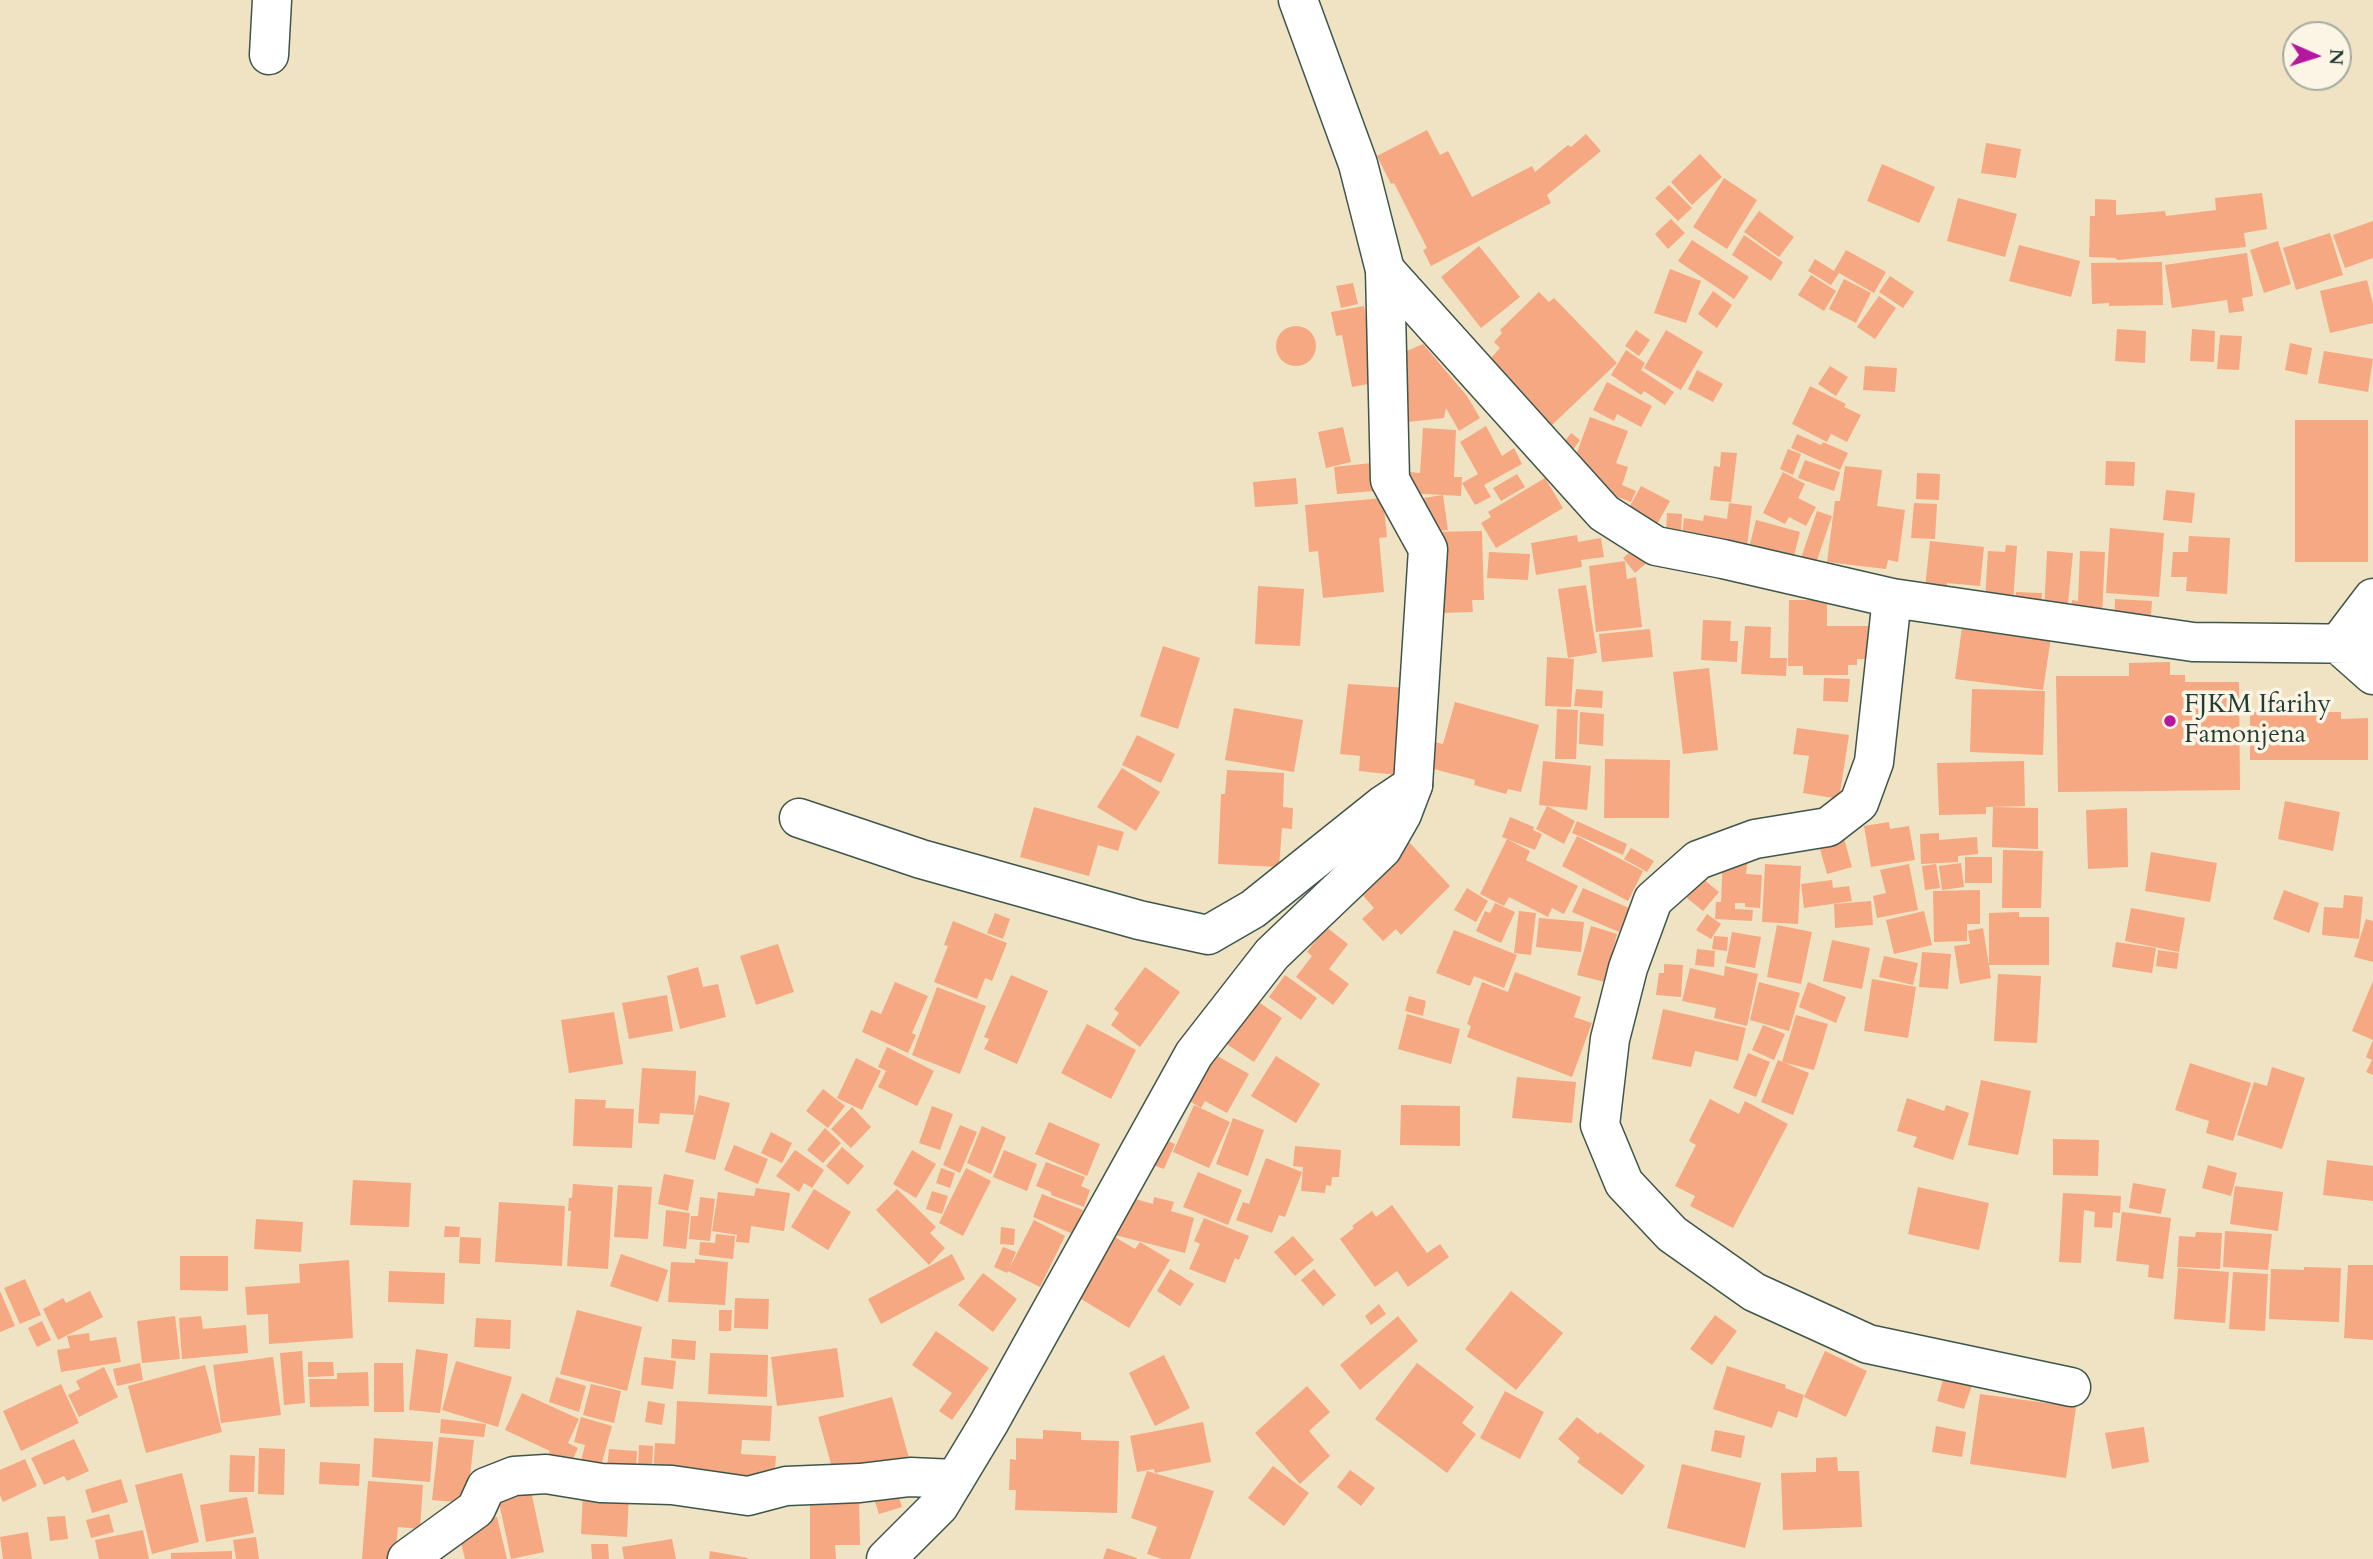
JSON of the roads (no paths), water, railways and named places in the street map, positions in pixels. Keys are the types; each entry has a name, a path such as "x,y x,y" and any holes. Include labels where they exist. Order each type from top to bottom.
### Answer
{"street":[{"path":"269,55 272,0"},
{"path":"886,1559 939,1506 989,1423 1194,1054 1272,954 1382,849 1402,814 1413,785 1428,549 1390,480 1385,270 1358,164 1298,0"},
{"path":"1385,270 1604,513 1656,546 1892,598 2193,642 2355,644"},
{"path":"2355,644 2373,597"},
{"path":"1892,598 1874,762 1859,803 1828,827 1755,839 1698,860 1653,900 1628,968 1610,1039 1600,1125 1624,1183 1672,1234 1754,1292 1868,1344 2071,1387"},
{"path":"2355,644 2373,675"},
{"path":"799,818 920,859 1139,920 1209,935 1253,909 1382,805 1413,785"},
{"path":"407,1559 476,1509 486,1487 514,1476 546,1474 601,1483 672,1485 748,1496 786,1486 860,1483 910,1477 955,1479"}],"place":[{"name":"FJKM Ifarihy Famonjena","path":"2170,721"}]}
